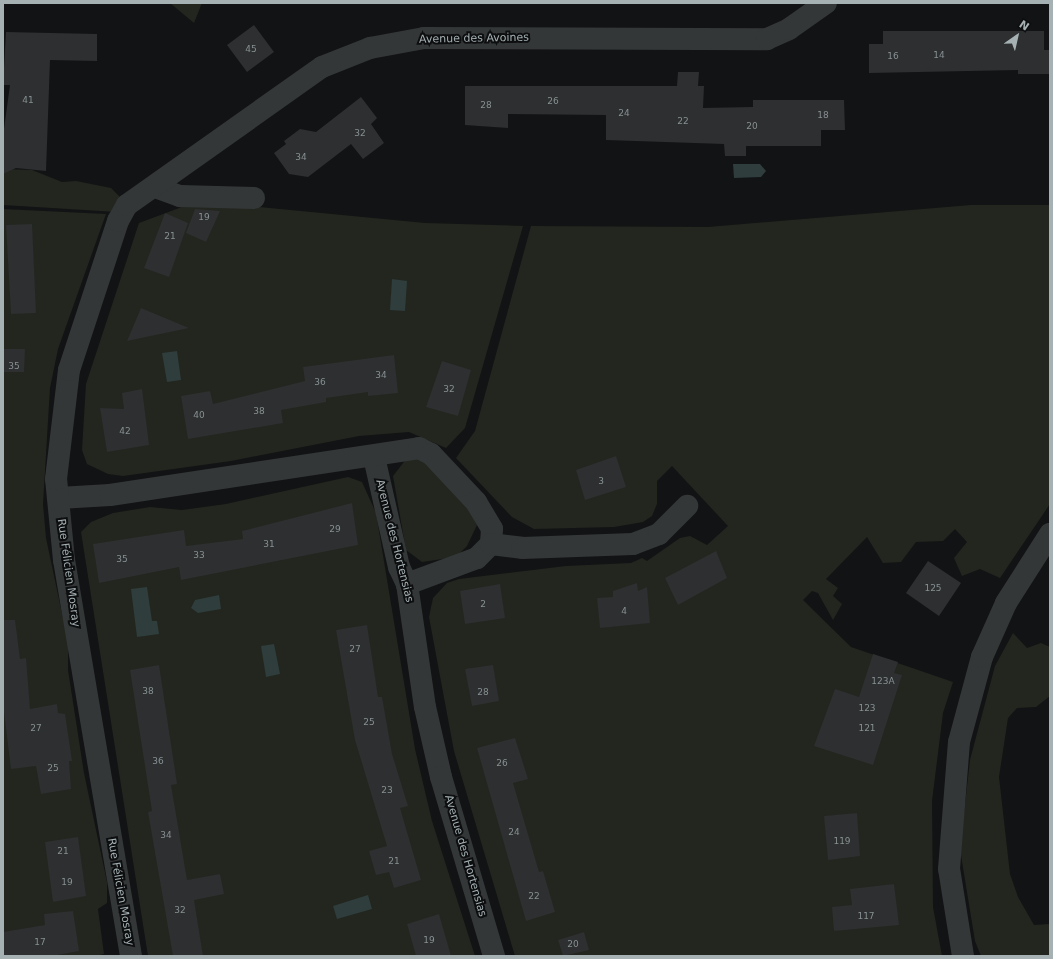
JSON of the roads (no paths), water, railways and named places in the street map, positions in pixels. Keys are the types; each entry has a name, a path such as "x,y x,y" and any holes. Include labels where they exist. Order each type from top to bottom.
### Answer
{"street":[{"name":"Avenue des Avoines","path":"155,187 322,67 370,48 424,38 766,39 789,29 826,3"},
{"path":"155,187 180,196 254,198"},
{"name":"Rue Félicien Mosray","path":"131,956 64,555 56,479 69,370 121,215 128,206 155,187"},
{"path":"59,498 110,495 374,457 410,448 431,454 486,516 492,529 491,544 477,558 407,584"},
{"name":"Avenue des Hortensias","path":"374,457 399,567 407,584 432,739 494,956"},
{"path":"491,544 522,548 633,544 659,534 687,506"},
{"path":"963,956 949,869 959,742 982,657 1006,603 1050,534"}]}
